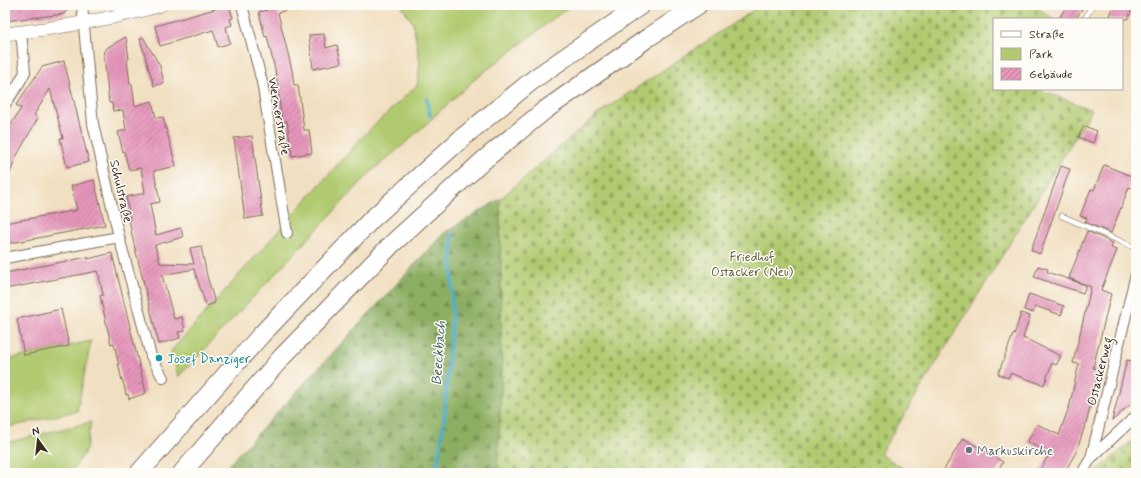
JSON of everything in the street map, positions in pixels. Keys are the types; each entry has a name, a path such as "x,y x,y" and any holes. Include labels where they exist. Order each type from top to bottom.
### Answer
{"highway":[{"path":"139,473 261,335 372,219 463,137 534,79 640,5"},
{"path":"182,473 288,352 394,243 485,159 545,110 649,37 698,5"}],"street":[{"name":"Schulstraße","path":"82,5 93,124 119,237 151,356 163,378"},
{"path":"5,34 84,23 161,5"},
{"name":"Wernerstraße","path":"242,5 262,82 287,233"},
{"path":"5,104 25,72 21,32"},
{"path":"5,258 119,237"},
{"name":"Ostackerweg","path":"1082,473 1091,458 1136,274"},
{"path":"1091,458 1136,416"}],"lane":[{"path":"1086,18 1092,5"},
{"path":"1062,216 1136,248"}],"green space":[{"path":"401,5 493,5 495,10 502,5 571,5 474,80 402,146 372,171 178,377 171,351 365,134 417,85 420,63 413,23"},
{"name":"Friedhof Ostacker (Neu)","path":"763,5 1033,5 1052,18 993,18 993,90 1041,90 1092,110 880,454 911,473 497,473 502,375 500,199 599,113"},
{"path":"500,199 502,375 497,473 221,473 444,233"},
{"path":"91,341 77,411 5,428 5,360"},
{"path":"91,422 86,450 71,473 5,473 5,443"},
{"path":"1136,437 1136,473 1095,473"}],"building":[{"path":"5,5 71,5 64,14 5,21"},
{"path":"229,5 233,18 230,19 232,25 226,27 230,43 218,47 213,30 160,46 155,26"},
{"path":"266,5 296,5 278,13 292,70 294,85 298,85 304,130 309,130 312,153 292,156 287,121 282,122 276,74 267,36 265,37 259,12 267,10"},
{"path":"1067,5 1084,5 1077,18 1060,18"},
{"path":"1114,5 1134,5 1128,19 1109,18"},
{"path":"324,34 326,48 337,45 341,63 313,69 309,35"},
{"path":"126,37 130,84 132,84 135,106 152,101 156,118 163,117 176,166 154,171 160,202 150,204 156,235 181,228 183,237 155,245 160,263 194,264 190,248 201,246 207,276 215,303 206,306 194,269 162,275 174,319 182,317 185,331 178,332 180,338 159,344 133,240 126,197 145,193 141,168 129,170 118,132 126,130 123,110 113,111 112,103 109,103 104,55 105,50"},
{"path":"143,37 160,66 164,83 154,86 140,39"},
{"path":"64,61 89,162 67,167 60,138 63,138 50,89 34,115 38,118 16,157 5,184 5,135 21,108 16,105 42,67"},
{"path":"1084,126 1097,131 1093,143 1078,137"},
{"path":"252,136 263,216 245,219 234,138"},
{"path":"1104,165 1136,178 1136,189 1129,187 1111,233 1085,222 1087,218 1080,216 1091,189 1094,190"},
{"path":"1061,166 1070,169 1040,254 1031,250"},
{"path":"94,180 105,225 5,243 5,223 77,210 71,186"},
{"path":"1087,231 1113,243 1111,248 1117,250 1101,290 1111,294 1093,368 1099,369 1087,420 1076,452 1064,473 1038,473 1050,453 1027,442 1037,424 1059,435 1070,404 1079,364 1073,363 1091,287 1069,278"},
{"path":"112,253 146,393 129,399 128,394 126,395 122,381 114,343 111,344 100,296 103,295 98,271 5,289 5,273 88,257 88,259"},
{"path":"1038,266 1048,269 1047,272 1086,285 1083,293 1034,277"},
{"path":"1029,294 1064,306 1061,315 1035,306 1033,313 1024,310"},
{"path":"61,309 69,346 24,355 17,319"},
{"path":"1021,313 1030,316 1023,338 1061,356 1056,365 1052,363 1044,385 1010,373 1008,378 998,374 1014,335"},
{"path":"1127,360 1136,362 1136,399 1112,421"},
{"name":"Markuskirche","path":"963,438 1003,462 996,473 942,473"}],"waterway":[{"name":"Beeckbach","path":"427,99 430,116"},
{"name":"Beeckbach","path":"436,473 444,422 452,315 452,234"}],"place":[{"name":"Josef Danziger","path":"159,358"},
{"name":"Markuskirche","path":"969,450"}]}
